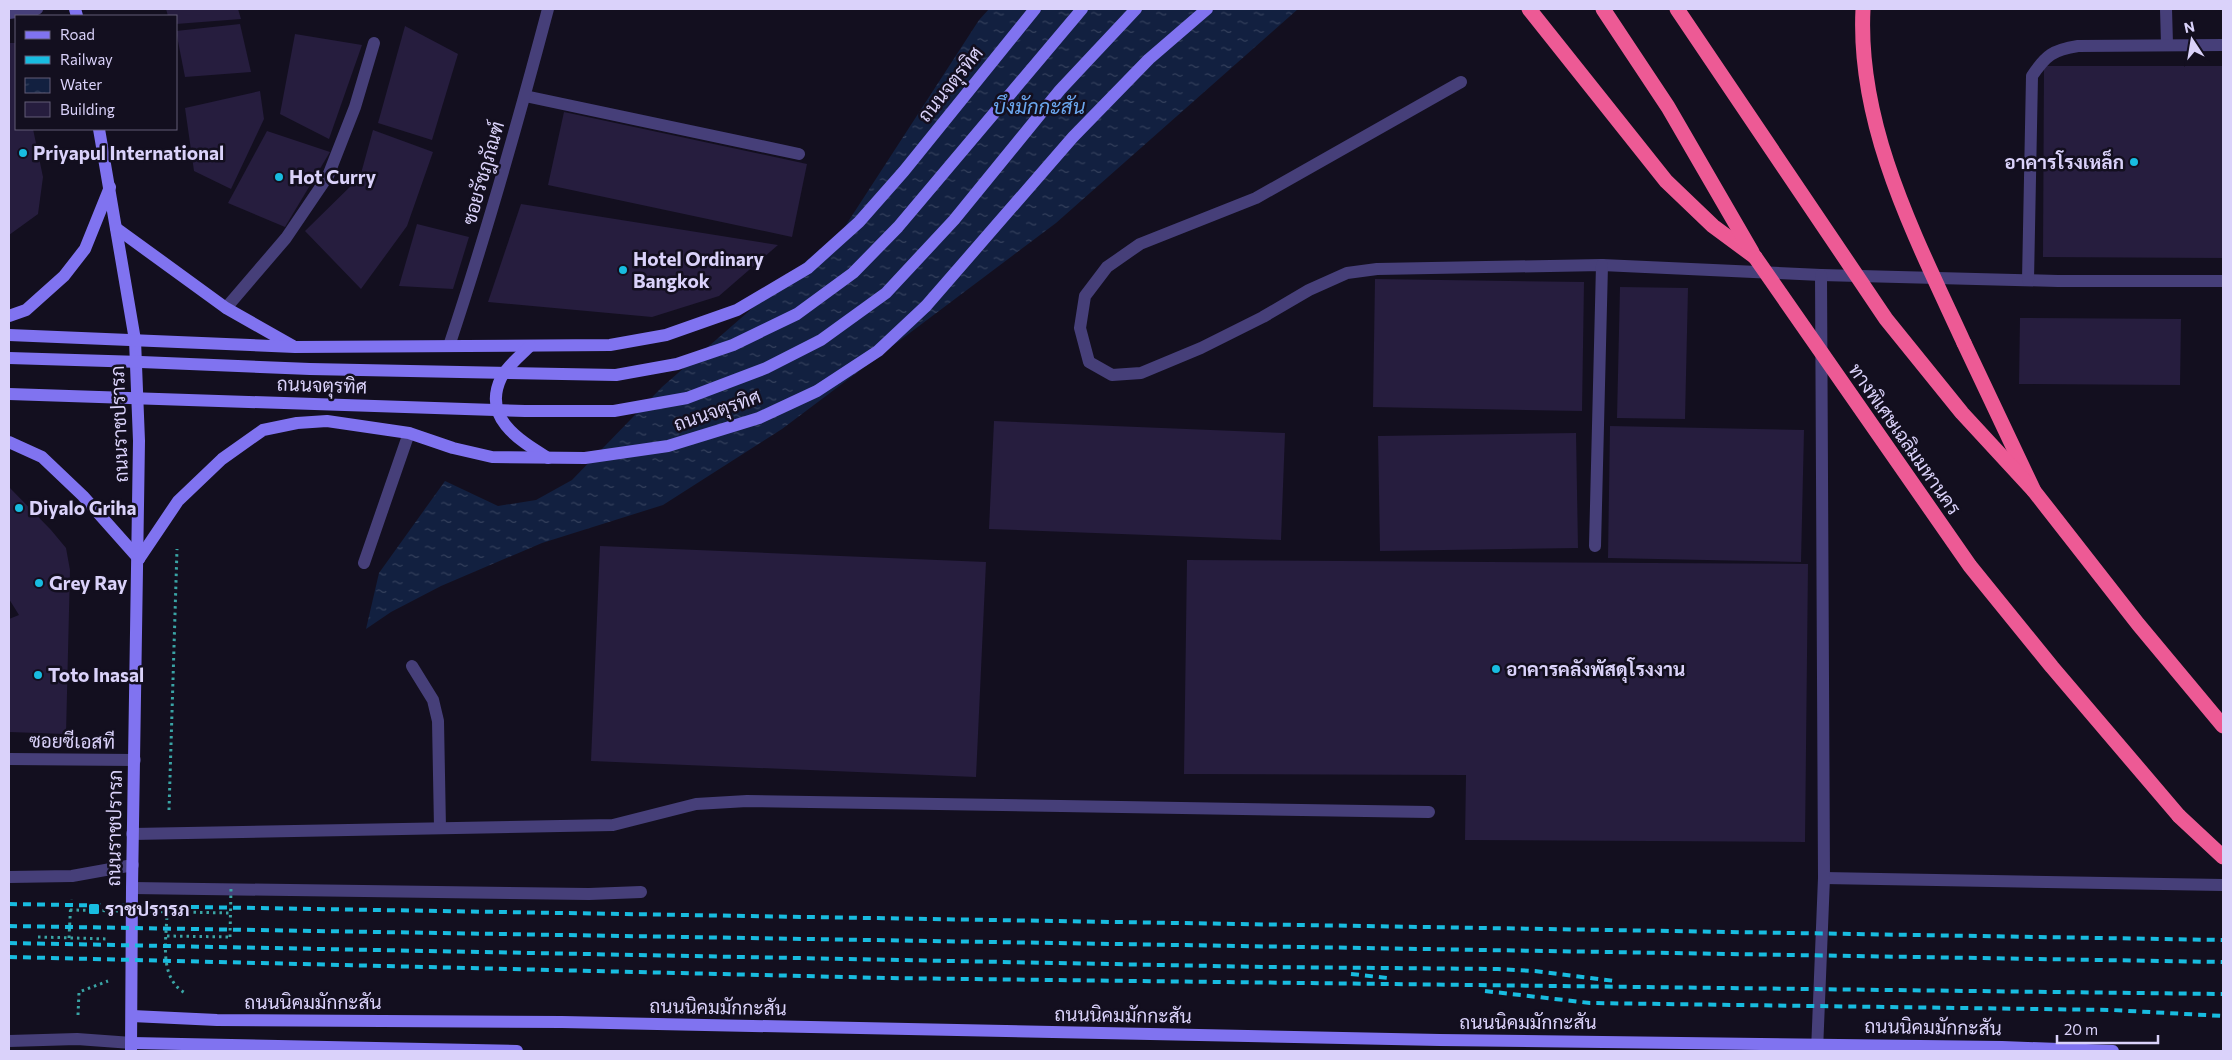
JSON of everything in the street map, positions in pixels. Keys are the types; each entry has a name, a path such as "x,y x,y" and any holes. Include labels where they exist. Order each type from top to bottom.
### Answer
{"highway":[{"path":"1529,9 1666,181 1712,226 1755,257"},
{"name":"ทางพิเศษเฉลิมมหานคร","path":"1603,9 1668,107 1755,257 1970,566 2179,816 2223,857"},
{"path":"1677,9 1886,318 1962,413 2034,491 2138,624 2223,726"},
{"path":"1863,9 1862,28 1866,74 1882,146 1908,220 2034,491"}],"main road":[{"name":"ถนนจตุรทิศ","path":"9,336 295,347 610,345 666,334 737,310 808,268 859,222 904,171 1035,9"},
{"name":"ถนนจตุรทิศ","path":"9,358 310,369 598,375 616,375 677,364 733,345 797,314 853,273 898,227 1082,9"},
{"name":"ถนนจตุรทิศ","path":"9,394 525,411 614,411 687,398 766,368 821,340 886,293 954,220 1060,90 1136,9"},
{"name":"ถนนจตุรทิศ","path":"139,559 178,501 222,459 263,430 297,423 327,421 409,432 453,448 492,457 585,458 668,446 759,418 817,391 878,351 926,306 1073,136 1149,59 1207,9"},
{"name":"ถนนราชปรารภ","path":"99,130 135,340 140,441 132,834 132,1047"},
{"path":"9,316 26,310 64,276 85,249 110,187"},
{"path":"116,228 226,308 295,347"},
{"path":"530,346 502,377 495,398 501,419 518,439 548,458"},
{"path":"9,442 42,457 84,496 139,559"},
{"name":"ถนนนิคมมักกะสัน","path":"132,1016 217,1020 562,1022 1817,1047 2002,1047 2114,1051"},
{"path":"132,1047 517,1051"}],"street":[{"path":"9,13 37,9"},
{"name":"ซอยรัชฎภัณฑ์","path":"449,346 525,96 548,9"},
{"path":"2166,9 2167,44"},
{"path":"226,308 286,238 328,176 355,107 374,43"},
{"path":"2028,280 2032,76 2042,60 2059,49 2078,46 2223,45"},
{"path":"1461,82 1256,198 1140,244 1107,266 1085,296 1080,328 1089,362 1112,375 1141,373 1210,343 1263,317 1309,290 1347,273 1406,267 1602,265 1821,275 2028,280 2223,281"},
{"path":"525,96 799,154"},
{"path":"1595,546 1602,265"},
{"path":"1817,1047 1824,878 1821,275"},
{"path":"364,563 409,432"},
{"path":"412,666 433,700 438,721 440,828"},
{"name":"ซอยซีเอสที","path":"9,759 135,760"},
{"path":"132,834 612,825 696,804 747,801 1429,812"},
{"path":"9,877 72,876 133,865"},
{"path":"1824,878 2223,885"},
{"path":"132,888 589,894 641,892"},
{"path":"9,1041 77,1039 132,1047"}],"path":[{"path":"168,833 177,548"},
{"path":"167,888 166,968 168,974 180,990 192,996"},
{"path":"167,936 230,937 231,888"},
{"path":"69,938 71,893"},
{"path":"70,910 230,913"},
{"path":"38,937 113,939"},
{"path":"77,1039 79,992 111,980"}],"water":[{"name":"บึงมักกะสัน","path":"989,9 1298,9 1056,223 782,429 663,505 542,543 441,586 391,612 366,629 379,573 445,481 498,506 536,500 572,480 662,387 844,228 979,20"}],"building":[{"path":"166,9 238,9 241,19 178,24 178,15 168,15"},
{"path":"240,24 251,72 185,77 178,41 178,31"},
{"path":"405,26 458,54 432,140 378,123"},
{"path":"295,34 362,45 329,139 280,114"},
{"name":"Priyapul International","path":"9,43 15,43 15,130 33,130 43,177 38,214 9,235"},
{"name":"อาคารโรงเหล็ก","path":"2044,66 2223,66 2223,258 2043,257"},
{"path":"260,91 264,119 231,189 194,171 185,108"},
{"path":"564,112 807,164 792,237 548,185"},
{"path":"373,130 433,152 407,226 361,289 305,231 360,177"},
{"name":"Hot Curry","path":"267,131 330,152 285,227 228,203"},
{"name":"Hotel Ordinary Bangkok","path":"521,204 778,245 719,296 652,317 488,302"},
{"path":"417,224 469,237 453,289 399,286"},
{"path":"1375,279 1584,282 1582,411 1373,407"},
{"path":"1620,287 1688,288 1685,419 1617,418"},
{"path":"2020,318 2181,319 2180,385 2019,384"},
{"path":"994,421 1285,433 1281,540 989,529"},
{"path":"1610,426 1804,430 1801,562 1608,558"},
{"path":"1576,433 1578,548 1380,551 1378,436"},
{"path":"9,487 66,548 70,570 66,734 9,732 9,619 19,615 9,599"},
{"path":"600,546 986,562 976,777 591,761"},
{"name":"อาคารคลังพัสดุโรงงาน","path":"1187,560 1808,564 1805,842 1465,840 1466,775 1184,774"}],"railway":[{"path":"9,904 2223,940"},
{"path":"9,926 2223,962"},
{"path":"9,943 1266,967 1498,969 1535,971 1615,981"},
{"path":"9,957 886,978 2223,994"},
{"path":"1351,974 1388,978"},
{"path":"1485,991 1590,1003 2112,1010 2223,1016"}],"place":[{"name":"Priyapul International","path":"23,153"},
{"name":"อาคารโรงเหล็ก","path":"2134,162"},
{"name":"Hot Curry","path":"279,177"},
{"name":"Hotel Ordinary Bangkok","path":"623,270"},
{"name":"Diyalo Griha","path":"19,508"},
{"name":"Grey Ray","path":"39,583"},
{"name":"อาคารคลังพัสดุโรงงาน","path":"1496,669"},
{"name":"Toto Inasal","path":"38,675"},
{"name":"ราชปรารภ","path":"94,909"}]}
